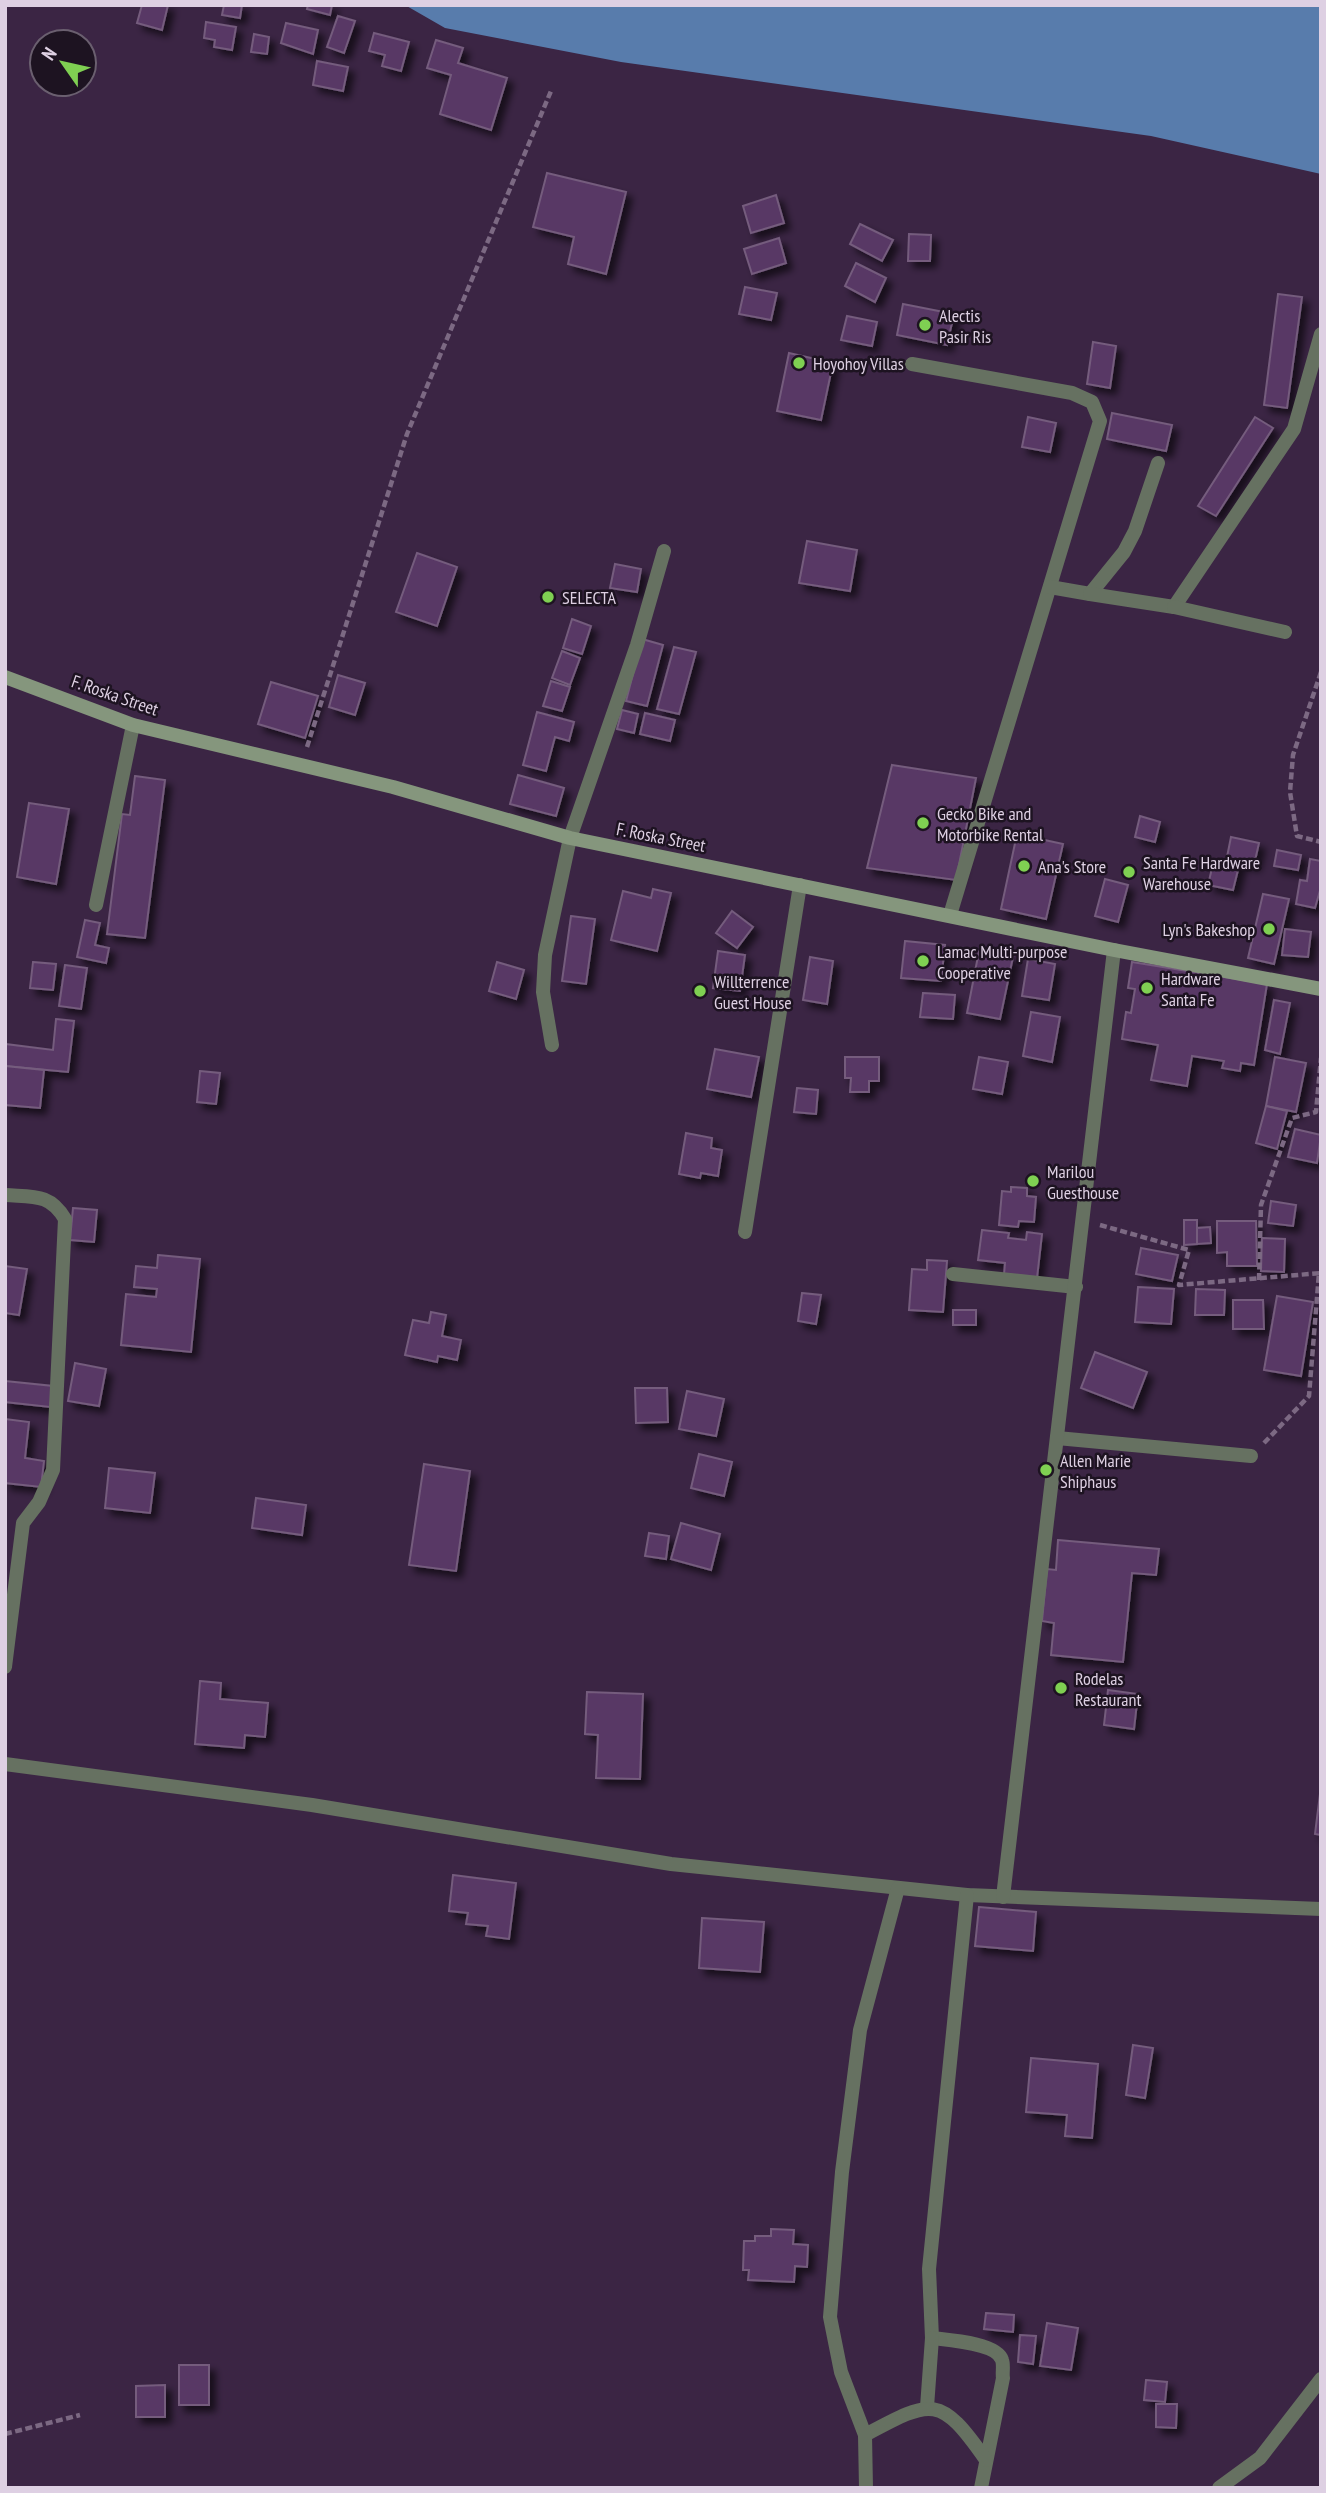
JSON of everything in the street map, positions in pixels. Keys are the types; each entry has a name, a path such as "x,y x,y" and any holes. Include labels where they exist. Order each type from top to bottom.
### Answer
{"main road":[{"name":"F. Roska Street","path":"5,677 133,725 393,787 570,838 1114,950 1321,989"}],"street":[{"path":"1174,607 1294,429 1321,334"},
{"path":"912,364 1072,393 1092,401 1100,421 950,915"},
{"path":"1090,594 1124,552 1135,531 1158,463"},
{"path":"552,1045 543,992 545,955 570,838 638,645 664,551"},
{"path":"1050,587 1174,607 1285,632"},
{"path":"96,905 133,725"},
{"path":"745,1232 800,885"},
{"path":"1003,1897 1114,950"},
{"path":"5,1195 39,1198 56,1204 65,1219 53,1470 39,1502 23,1523 5,1667"},
{"path":"953,1274 1076,1287"},
{"path":"1056,1438 1251,1456"},
{"path":"5,1764 312,1805 671,1864 967,1895 1321,1909"},
{"path":"866,2488 865,2435 841,2372 830,2316 842,2172 860,2030 898,1888"},
{"path":"928,2407 932,2338 929,2269 967,1895"},
{"path":"932,2338 996,2351 1002,2360 1003,2378 981,2488"},
{"path":"1219,2488 1260,2458 1321,2379"},
{"path":"865,2435 913,2409 928,2407 959,2422 986,2460"}],"path":[{"path":"302,765 407,434 551,91"},
{"path":"1321,673 1293,755 1290,792 1297,836 1321,842"},
{"path":"1259,1280 1261,1205 1292,1118 1316,1112 1321,1058"},
{"path":"1083,1220 1189,1250 1179,1285 1320,1273 1309,1396 1251,1456"},
{"path":"5,2434 80,2415"}],"water":[{"path":"405,5 1321,5 1321,174 1151,136 621,62 445,28"}],"building":[{"path":"142,5 168,5 162,30 137,23"},
{"path":"224,5 242,5 240,18 222,15"},
{"path":"308,5 332,5 330,15 307,9"},
{"path":"338,16 355,21 344,53 327,47"},
{"path":"206,22 236,27 232,50 214,47 215,40 204,38"},
{"path":"286,23 318,30 313,54 281,43"},
{"path":"374,33 409,42 401,71 382,66 385,55 369,51"},
{"path":"254,34 269,37 267,54 251,52"},
{"path":"436,40 463,48 458,63 507,78 491,130 440,114 451,75 427,68"},
{"path":"317,61 348,67 343,91 313,85"},
{"path":"547,173 626,192 606,274 568,264 574,237 533,227"},
{"path":"776,195 784,223 751,233 743,206"},
{"path":"860,224 893,240 882,261 850,244"},
{"path":"909,234 931,235 930,261 908,261"},
{"path":"779,238 786,263 752,274 744,249"},
{"path":"856,263 886,278 875,302 845,286"},
{"path":"745,287 777,293 771,320 739,314"},
{"path":"1278,294 1302,297 1287,408 1264,405"},
{"name":"Alectis Pasir Ris","path":"903,304 954,314 947,345 897,335"},
{"path":"847,316 877,322 872,346 841,340"},
{"path":"1093,342 1116,346 1110,388 1087,384"},
{"path":"789,353 833,363 821,420 777,411"},
{"path":"1112,413 1172,425 1166,451 1107,439"},
{"path":"1028,417 1056,423 1050,452 1022,447"},
{"path":"1255,417 1273,428 1216,516 1198,506"},
{"path":"807,541 857,550 850,591 799,583"},
{"path":"417,553 457,567 437,626 396,612"},
{"path":"615,564 641,569 637,592 610,588"},
{"path":"572,619 591,626 582,654 563,648"},
{"path":"642,639 663,645 647,706 626,701"},
{"path":"674,647 696,652 679,714 657,709"},
{"path":"562,651 580,658 570,685 552,678"},
{"path":"338,675 365,683 355,715 329,707"},
{"path":"551,681 570,687 562,711 543,706"},
{"path":"271,682 318,696 305,738 258,724"},
{"path":"622,710 638,714 634,733 617,729"},
{"path":"537,712 574,722 569,741 555,737 546,771 523,765"},
{"path":"645,713 675,720 670,741 640,734"},
{"name":"Gecko Bike and Motorbike Rental","path":"892,765 976,778 956,880 867,868"},
{"path":"518,775 564,788 556,816 510,804"},
{"path":"135,776 165,780 145,938 107,934 122,814 130,815"},
{"path":"29,803 69,809 56,884 17,877"},
{"path":"1140,816 1160,822 1155,842 1135,837"},
{"path":"1017,834 1063,844 1046,919 1001,909"},
{"path":"1231,837 1259,843 1254,865 1240,862 1233,890 1208,885 1213,864 1225,867"},
{"path":"1277,850 1301,855 1298,870 1274,866"},
{"path":"1310,859 1321,861 1321,887 1315,908 1296,904 1300,880 1307,881"},
{"path":"1105,879 1128,885 1118,922 1095,916"},
{"path":"653,889 671,893 657,951 611,940 623,891 651,898"},
{"name":"Lyn's Bakeshop","path":"1263,894 1289,899 1274,964 1248,958"},
{"path":"732,911 753,927 737,948 716,933"},
{"path":"571,916 595,919 586,984 562,981"},
{"path":"85,920 100,923 95,945 109,948 106,963 77,957"},
{"path":"1285,929 1311,932 1308,957 1282,955"},
{"name":"Lamac Multi-purpose Cooperative","path":"905,941 945,945 941,981 901,978"},
{"path":"718,951 745,955 740,991 713,988"},
{"path":"979,951 1013,957 1000,1019 967,1013"},
{"path":"810,957 833,961 827,1004 803,1000"},
{"path":"1028,959 1055,964 1049,1000 1022,996"},
{"path":"33,962 56,964 53,990 30,988"},
{"path":"497,962 524,970 516,999 489,991"},
{"path":"1132,962 1267,984 1254,1065 1241,1063 1240,1071 1222,1068 1224,1061 1192,1056 1187,1086 1151,1080 1158,1045 1122,1039 1126,1012 1131,1013 1135,989 1128,988"},
{"path":"65,965 87,968 81,1009 59,1006"},
{"path":"923,993 955,995 953,1019 920,1017"},
{"path":"1274,1000 1290,1003 1280,1054 1265,1050"},
{"path":"1031,1012 1060,1017 1052,1062 1023,1056"},
{"path":"56,1019 74,1021 68,1072 5,1066 5,1044 53,1050"},
{"path":"715,1049 759,1057 751,1097 707,1089"},
{"path":"845,1057 879,1057 879,1081 869,1081 869,1092 850,1092 851,1078 845,1078"},
{"path":"979,1057 1008,1062 1002,1094 973,1089"},
{"path":"1275,1057 1306,1063 1296,1112 1266,1106"},
{"path":"5,1066 44,1070 40,1108 5,1105"},
{"path":"200,1071 220,1073 216,1104 197,1102"},
{"path":"797,1088 818,1090 816,1114 794,1112"},
{"path":"1266,1106 1287,1111 1277,1149 1256,1143"},
{"path":"1295,1129 1321,1135 1317,1163 1288,1157"},
{"path":"686,1133 712,1138 711,1148 722,1150 718,1176 701,1173 700,1178 679,1174"},
{"path":"1011,1187 1027,1188 1027,1196 1036,1197 1034,1222 1019,1221 1018,1227 999,1225 1002,1191 1011,1192"},
{"path":"1271,1201 1296,1205 1293,1226 1268,1223"},
{"path":"73,1208 97,1210 94,1242 70,1240"},
{"path":"1184,1220 1197,1220 1197,1244 1184,1245"},
{"path":"1217,1221 1256,1221 1257,1266 1227,1266 1227,1252 1217,1253"},
{"path":"1210,1227 1211,1243 1197,1244 1197,1228"},
{"path":"982,1230 1009,1233 1008,1238 1026,1240 1027,1232 1042,1234 1037,1278 1004,1275 1005,1263 978,1260"},
{"path":"1262,1238 1285,1239 1284,1272 1261,1271"},
{"path":"1141,1248 1178,1255 1172,1281 1136,1274"},
{"path":"158,1255 200,1259 191,1352 121,1345 126,1294 156,1297 157,1289 134,1287 136,1266 157,1268"},
{"path":"927,1260 947,1261 943,1312 909,1310 912,1269 927,1270"},
{"path":"5,1266 27,1269 19,1315 5,1313"},
{"path":"1138,1287 1174,1289 1171,1324 1135,1322"},
{"path":"1196,1289 1225,1290 1224,1315 1195,1315"},
{"path":"802,1293 821,1295 816,1324 798,1321"},
{"path":"1277,1296 1313,1302 1301,1376 1264,1370"},
{"path":"1233,1300 1263,1300 1264,1329 1233,1329"},
{"path":"953,1310 976,1310 976,1325 953,1325"},
{"path":"431,1312 446,1315 442,1336 461,1340 457,1360 438,1356 437,1362 405,1355 413,1320 429,1323"},
{"path":"1095,1352 1147,1372 1133,1408 1081,1388"},
{"path":"75,1363 106,1369 99,1406 68,1401"},
{"path":"5,1381 53,1386 50,1407 5,1402"},
{"path":"635,1388 667,1388 668,1422 636,1423"},
{"path":"687,1391 724,1399 716,1436 679,1429"},
{"path":"5,1419 29,1422 25,1458 44,1461 41,1487 5,1483"},
{"path":"699,1454 732,1462 724,1496 691,1488"},
{"path":"424,1464 470,1471 456,1571 409,1565"},
{"path":"109,1468 155,1473 150,1513 105,1508"},
{"path":"256,1498 306,1505 302,1535 252,1528"},
{"path":"681,1523 720,1534 711,1570 671,1559"},
{"path":"649,1533 669,1536 666,1559 645,1556"},
{"path":"1058,1540 1159,1549 1156,1575 1132,1573 1123,1662 1051,1655 1054,1623 1042,1621 1047,1569 1056,1570"},
{"path":"200,1681 221,1683 220,1699 268,1703 265,1737 245,1735 244,1748 195,1744"},
{"path":"1108,1690 1138,1694 1134,1729 1104,1725"},
{"path":"587,1692 643,1694 640,1779 596,1778 598,1735 585,1734"},
{"path":"1321,1794 1321,1835 1315,1834"},
{"path":"453,1875 516,1883 509,1939 486,1936 488,1926 466,1924 468,1913 449,1911"},
{"path":"979,1907 1036,1912 1033,1951 975,1946"},
{"path":"702,1918 764,1922 760,1972 699,1968"},
{"path":"1133,2045 1153,2048 1145,2098 1126,2095"},
{"path":"1031,2058 1098,2064 1092,2138 1065,2136 1067,2115 1026,2112"},
{"path":"771,2229 794,2230 793,2244 808,2245 807,2267 795,2266 794,2282 748,2280 749,2270 743,2270 744,2241 755,2241 755,2236 771,2236"},
{"path":"986,2313 1014,2315 1013,2332 984,2329"},
{"path":"1047,2323 1078,2328 1071,2370 1040,2366"},
{"path":"1020,2335 1036,2336 1033,2364 1018,2362"},
{"path":"179,2365 209,2365 209,2405 179,2405"},
{"path":"1146,2380 1167,2382 1165,2402 1144,2400"},
{"path":"165,2385 165,2417 136,2417 136,2386"},
{"path":"1156,2404 1177,2404 1176,2428 1156,2427"}],"place":[{"name":"Alectis Pasir Ris","path":"925,325"},
{"name":"Hoyohoy Villas","path":"799,363"},
{"name":"SELECTA","path":"548,597"},
{"name":"Gecko Bike and Motorbike Rental","path":"923,823"},
{"name":"Ana's Store","path":"1024,866"},
{"name":"Santa Fe Hardware Warehouse","path":"1129,872"},
{"name":"Lyn's Bakeshop","path":"1269,929"},
{"name":"Lamac Multi-purpose Cooperative","path":"923,961"},
{"name":"Hardware Santa Fe","path":"1147,988"},
{"name":"Willterrence Guest House","path":"700,991"},
{"name":"Marilou Guesthouse","path":"1033,1181"},
{"name":"Allen Marie Shiphaus","path":"1046,1470"},
{"name":"Rodelas Restaurant","path":"1061,1688"}]}
